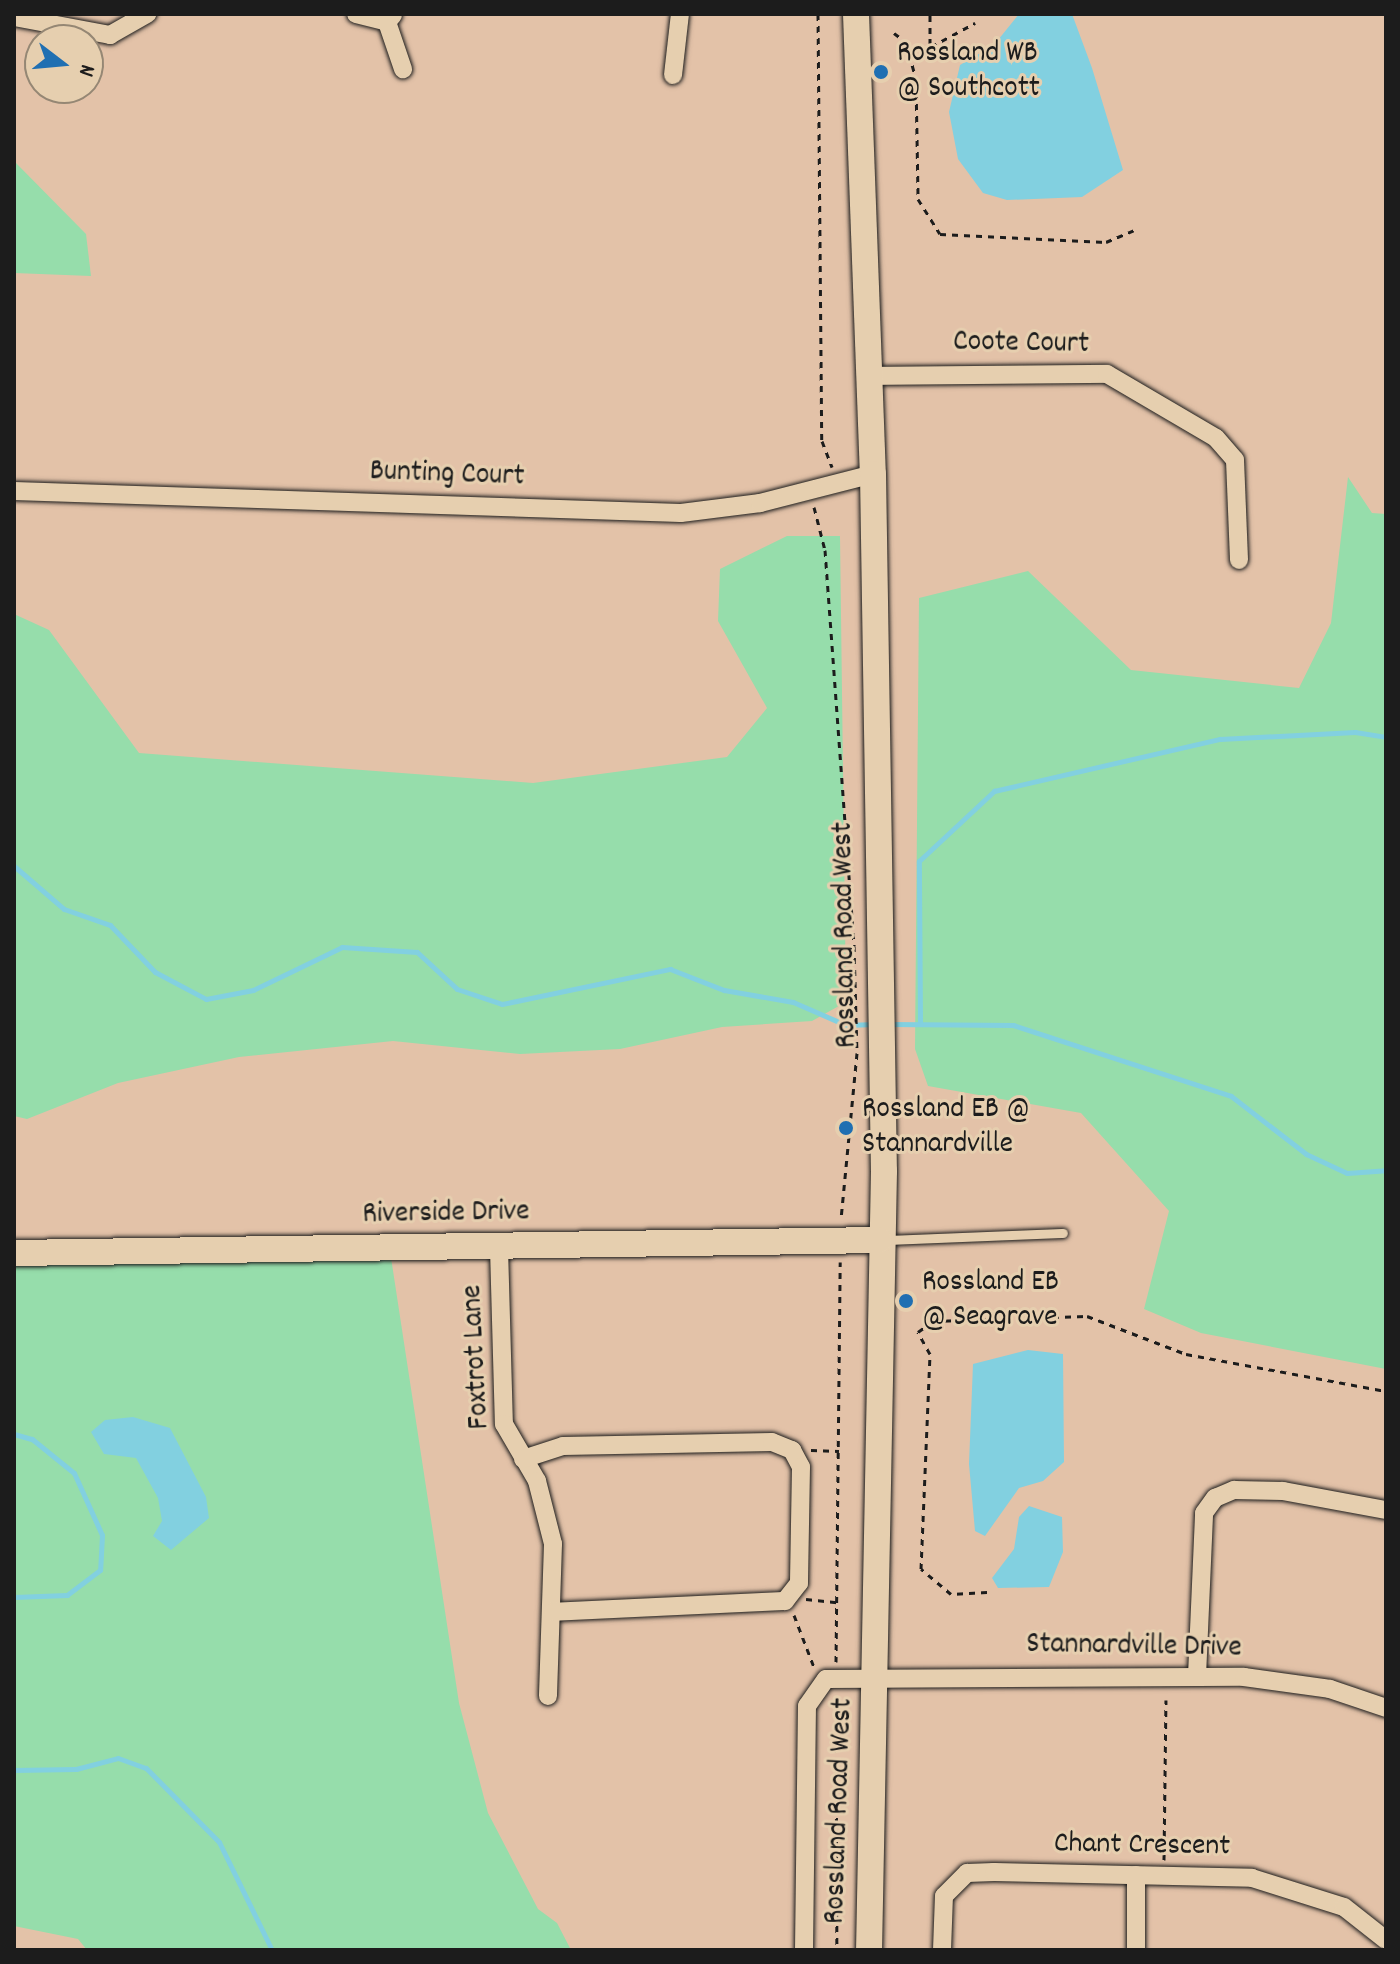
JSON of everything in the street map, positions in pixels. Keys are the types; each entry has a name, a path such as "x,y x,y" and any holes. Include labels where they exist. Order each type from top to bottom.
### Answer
{"main road":[{"name":"Rossland Road West","path":"856,14 873,474 879,964 869,1049 879,1240 877,1674 869,1950"},
{"name":"Riverside Drive","path":"14,1253 499,1248 840,1238 879,1240"}],"street":[{"path":"14,17 110,35 147,14"},
{"path":"356,14 390,18 403,69"},
{"path":"673,75 680,14"},
{"name":"Coote Court","path":"870,376 1107,374 1216,438 1235,460 1239,560"},
{"name":"Bunting Court","path":"14,491 681,513 760,503 873,474"},
{"name":"Foxtrot Lane","path":"499,1248 504,1424 548,1509 553,1612"},
{"path":"523,1459 563,1446 781,1444 801,1467 799,1583 788,1599 774,1606 553,1612 548,1696"},
{"path":"1197,1676 1204,1513 1215,1498 1234,1490 1283,1491 1386,1510"},
{"name":"Rossland Road West","path":"804,1950 807,1706 828,1681 877,1674"},
{"name":"Stannardville Drive","path":"877,1674 1197,1676 1282,1680 1386,1708"},
{"name":"Chant Crescent","path":"942,1950 944,1896 967,1873 1252,1878 1312,1894 1344,1907 1386,1940"},
{"path":"1136,1875 1136,1950"}],"lane":[{"path":"879,1240 1063,1233"}],"path":[{"path":"930,14 930,45"},
{"path":"910,58 975,23"},
{"path":"894,33 910,58 918,199 940,234 1106,242 1134,230"},
{"path":"837,1950 828,1681 840,1238 869,1049 854,946"},
{"path":"987,1592 951,1594 921,1569 930,1354 918,1332 943,1318 1077,1315 1186,1354 1386,1391"},
{"path":"788,1599 828,1681"},
{"path":"1163,1876 1166,1700"}],"green space":[{"path":"14,161 86,234 91,276 14,273"},
{"path":"1348,477 1372,513 1386,514 1386,1369 1201,1333 1144,1309 1169,1211 1081,1113 928,1086 915,1049 919,598 1028,571 1131,670 1299,688 1331,623"},
{"path":"787,536 840,536 846,1002 812,1021 722,1027 620,1049 520,1054 393,1041 239,1057 118,1083 27,1119 14,1116 14,614 49,630 139,753 533,783 727,757 767,708 718,621 720,569"},
{"path":"390,1251 459,1703 488,1813 538,1909 557,1923 571,1950 87,1950 78,1939 14,1926 14,1265"}],"water":[{"path":"1019,14 1072,14 1092,68 1123,170 1082,197 1007,200 983,193 958,159 949,112 960,65 994,45"},
{"path":"1028,1350 1063,1354 1064,1462 1043,1481 1019,1488 985,1536 975,1531 969,1464 973,1364"},
{"path":"133,1417 170,1428 206,1497 209,1518 171,1550 153,1536 162,1521 158,1498 136,1458 104,1454 91,1432 105,1420"},
{"path":"1029,1506 1062,1517 1063,1552 1049,1587 998,1588 992,1578 1014,1549 1019,1517"}],"waterway":[{"path":"920,1023 919,861 994,791 1220,739 1355,732 1386,737"},
{"path":"14,866 64,909 110,925 155,972 206,999 253,990 342,947 417,952 457,989 502,1004 670,969 724,990 793,1002 846,1025 875,1024"},
{"path":"889,1024 1013,1025 1231,1096 1306,1154 1347,1173 1386,1170"},
{"path":"14,1434 32,1439 74,1473 102,1535 100,1570 67,1595 14,1597"},
{"path":"14,1770 76,1769 118,1758 146,1768 219,1842 272,1950"}],"place":[{"name":"Rossland WB @ Southcott","path":"881,72"},
{"name":"Rossland EB @ Stannardville","path":"846,1128"},
{"name":"Rossland EB @ Seagrave","path":"906,1301"}]}
